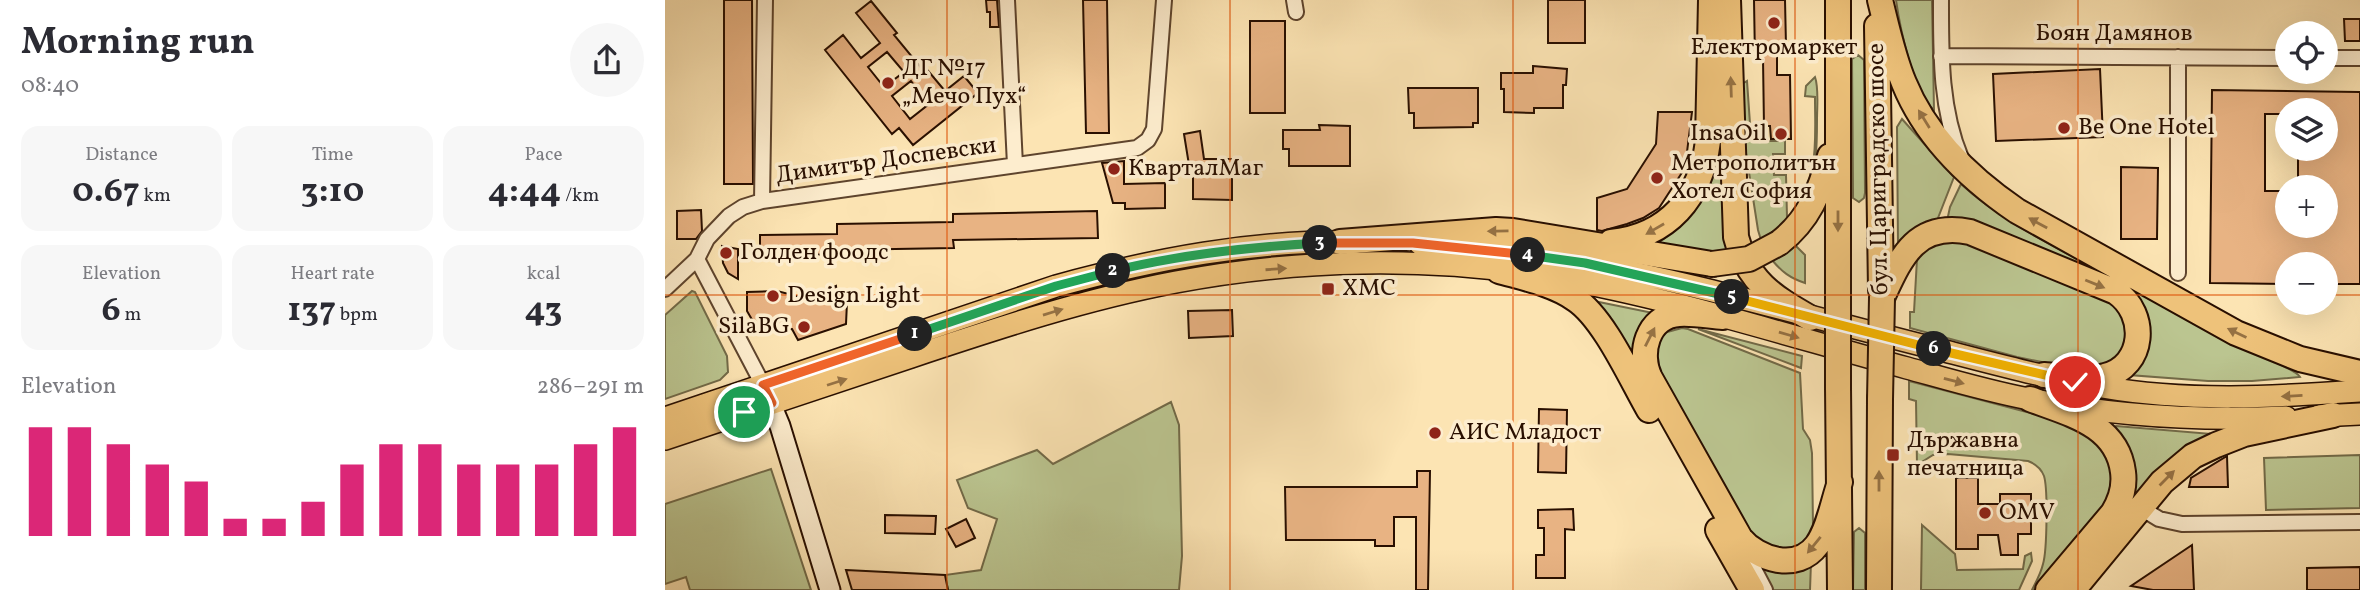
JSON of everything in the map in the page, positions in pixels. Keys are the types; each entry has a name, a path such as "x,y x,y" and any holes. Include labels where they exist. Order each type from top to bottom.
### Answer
{"highway":[{"path":"1589,243 1615,242 1655,230 1680,208 1695,187 1706,158 1711,0"},
{"path":"1728,0 1735,223 1738,244 1747,267 1762,286 1810,318"},
{"name":"бул. Цариградско шосе","path":"1838,0 1840,590"},
{"path":"1878,0 1905,85 1931,131 1967,172 2017,211 2236,333 2300,359 2360,373"},
{"name":"бул. Цариградско шосе","path":"1878,0 1882,298 1879,590"},
{"path":"1340,242 1496,230 1712,264 1749,259 1779,243 1794,230 1813,206 1839,128"},
{"path":"1882,298 1896,268 1911,246 1926,235 1953,230 1970,232 2116,292 2129,304 2138,321 2137,341 2129,358 2119,369 2099,377 2044,375"},
{"path":"1499,271 1568,294 1590,313 1610,342 1749,585"},
{"path":"1723,317 1679,313 1663,319 1649,334 1643,360 1650,378 1733,528 1747,546 1761,556 1777,560 1799,558 1817,545 1840,482"},
{"path":"2031,399 2080,418 2106,435 2119,454 2124,479 2120,499 2113,513 2048,590"},
{"path":"2073,590 2172,473 2204,450 2244,434 2333,415"},
{"path":"1879,549 1889,590"}],"main road":[{"path":"665,439 768,394 1056,286 1193,254 1245,247 1340,242 1413,243 1585,263 2103,388 2201,397 2256,398 2360,391"},
{"path":"665,418 768,394 1061,309 1177,282 1258,270 1339,265 1419,265 1499,271 1587,284 1723,317 1864,357 2031,399 2112,412 2167,417 2247,418 2360,414"}],"street":[{"path":"762,201 765,0"},
{"path":"1007,0 1015,165"},
{"name":"Димитър Доспевски","path":"665,289 697,259 707,239 729,216 743,207 762,201 1137,148 1148,140 1154,129 1164,0"},
{"path":"1941,0 1941,56 1947,116 1967,172"},
{"name":"Боян Дамянов","path":"1941,56 2275,58"},
{"path":"2178,57 2178,273"},
{"path":"2338,58 2360,58"},
{"path":"697,259 768,394 830,590"},
{"path":"2300,359 2360,362"},
{"path":"2141,508 2159,519 2182,524 2360,522"},
{"path":"1733,528 1765,590"}],"green space":[{"path":"1896,0 1932,0 1934,110 1914,75"},
{"path":"1858,55 1864,60 1865,193 1859,202 1853,198 1852,59"},
{"path":"1815,77 1817,140 1816,158 1809,189 1792,216 1761,240 1743,134 1742,84 1747,81 1751,138 1754,141 1785,141 1785,154 1773,154 1774,175 1786,175 1787,217 1790,217 1807,187 1814,159 1815,97 1805,96 1806,86"},
{"path":"1902,119 1954,177 1936,223 1898,246 1897,127"},
{"path":"1718,136 1724,136 1729,251 1712,252 1657,243 1684,222 1702,198 1713,169"},
{"path":"1961,184 1990,208 2038,238 2197,325 2289,369 2300,377 2208,381 2129,375 2144,312 1947,221 1950,207"},
{"path":"1955,238 2117,302 2129,337 2116,360 2082,370 2017,357 1910,328 1910,312 1914,312 1917,259 1930,244"},
{"path":"1797,247 1805,255 1805,283 1787,274 1772,260"},
{"path":"692,291 695,292 727,356 728,372 720,380 665,399 665,315"},
{"path":"1594,301 1653,313 1635,360"},
{"path":"1664,328 1667,332 1688,329 1800,373 1803,429 1810,440 1812,453 1813,533 1799,550 1757,545 1651,355"},
{"path":"1698,329 1802,356 1801,368"},
{"path":"1909,381 2084,427 2114,466 2111,500 2038,590 2032,590 2043,564 2046,534 2046,493 2041,471 2028,461 1948,454 1933,455 1917,465 1916,401 1909,399"},
{"path":"1171,402 1179,425 1182,556 1179,590 948,590 945,575 981,570 997,519 968,508 957,480 1037,450 1053,464"},
{"path":"2116,426 2212,434 2126,514 2114,428"},
{"path":"2360,455 2360,508 2266,510 2264,458"},
{"path":"771,469 811,590 690,590 686,577 665,584 665,504"},
{"path":"1922,525 1955,554 1957,570 2023,569 2025,556 2031,553 2032,561 2019,590 1921,590"},
{"path":"1859,528 1865,533 1865,590 1853,590 1854,532"},
{"path":"1811,562 1810,590 1771,590 1759,563"}],"building":[{"path":"724,0 752,0 753,184 724,184"},
{"path":"986,0 997,0 999,27 990,27 990,12 987,12"},
{"path":"1083,0 1107,0 1109,133 1086,133"},
{"path":"1548,0 1585,0 1585,43 1548,43"},
{"path":"1754,0 1785,0 1786,46 1777,46 1777,75 1790,75 1791,139 1771,139 1770,126 1764,126 1763,59 1755,59"},
{"path":"871,1 897,33 894,35 922,69 925,67 945,91 964,76 978,93 913,145 899,128 892,134 825,50 843,35 861,58 880,43 856,13","holes":["887,52 904,72 884,87 868,67","911,81 929,104 910,119 892,96"]},
{"path":"2344,19 2360,19 2360,41 2345,41"},
{"path":"1250,21 1285,21 1285,113 1250,113"},
{"path":"1533,66 1567,69 1566,85 1563,85 1563,108 1534,108 1534,113 1504,112 1501,73 1533,73"},
{"path":"2100,69 2103,137 1996,141 1993,74"},
{"path":"1408,88 1478,88 1478,123 1473,123 1473,127 1414,128 1414,113 1409,113"},
{"path":"2212,90 2360,92 2360,284 2338,284 2338,252 2275,252 2275,284 2210,283","holes":["2275,98 2338,98 2338,161 2298,161 2298,175 2338,175 2338,238 2275,238 2275,191 2265,191 2265,114 2275,114"]},
{"name":"Метрополитън Хотел София","path":"1658,112 1692,112 1685,168 1659,208 1627,224 1597,230 1597,198 1627,189 1656,144"},
{"path":"1319,125 1350,126 1350,166 1289,166 1289,149 1283,149 1283,130 1320,130"},
{"path":"1200,131 1204,159 1232,159 1232,200 1193,199 1193,164 1189,165 1184,134"},
{"path":"1124,161 1124,184 1165,183 1165,208 1125,209 1125,203 1113,203 1102,163"},
{"path":"2121,167 2158,168 2157,239 2121,239"},
{"path":"701,210 702,231 696,239 677,239 677,211"},
{"path":"1097,211 1098,238 953,240 954,248 837,250 837,254 760,256 760,235 837,234 837,224 953,222 953,214"},
{"path":"722,246 738,249 738,279 728,273 723,263"},
{"path":"836,286 838,302 847,302 846,324 798,340 792,329 758,330 747,311 747,292 777,291 804,298"},
{"path":"1232,310 1233,336 1189,338 1188,311"},
{"path":"1539,409 1567,410 1566,473 1538,472"},
{"path":"2227,456 2228,487 2189,487 2191,478"},
{"path":"1417,471 1430,471 1428,590 1416,590 1416,517 1394,517 1394,546 1375,546 1375,540 1286,540 1285,487 1417,487"},
{"path":"1956,478 1978,478 1978,504 2000,504 2000,494 2031,494 2031,534 2018,534 2018,555 2001,555 1998,535 1978,535 1978,549 1956,549"},
{"path":"1573,509 1574,530 1565,529 1565,578 1536,578 1536,555 1544,555 1544,528 1538,528 1538,510"},
{"path":"885,515 936,516 935,534 885,533"},
{"path":"966,519 975,538 956,547 946,529"},
{"path":"2192,545 2194,590 2153,590 2131,586"},
{"path":"2360,567 2360,590 2307,590 2307,568"},
{"path":"846,570 945,575 948,590 852,590"}],"place":[{"name":"Електромаркет","path":"1774,23"},
{"name":"ДГ №17 „Мечо Пух“","path":"888,83"},
{"name":"Be One Hotel","path":"2064,128"},
{"name":"InsaOil","path":"1781,134"},
{"name":"КварталМаг","path":"1114,169"},
{"name":"Метрополитън Хотел София","path":"1657,178"},
{"name":"Голден фоодс","path":"726,253"},
{"name":"ХМС","path":"1328,289"},
{"name":"Design Light","path":"773,296"},
{"name":"SilaBG","path":"804,327"},
{"name":"АИС Младост","path":"1435,433"},
{"name":"Държавна печатница","path":"1893,455"},
{"name":"OMV","path":"1985,513"}],"route":[{"path":"744,412 772,403 763,385 1056,286 1158,260 1193,254 1245,247 1340,242 1413,243 1585,263 2075,382"}]}
